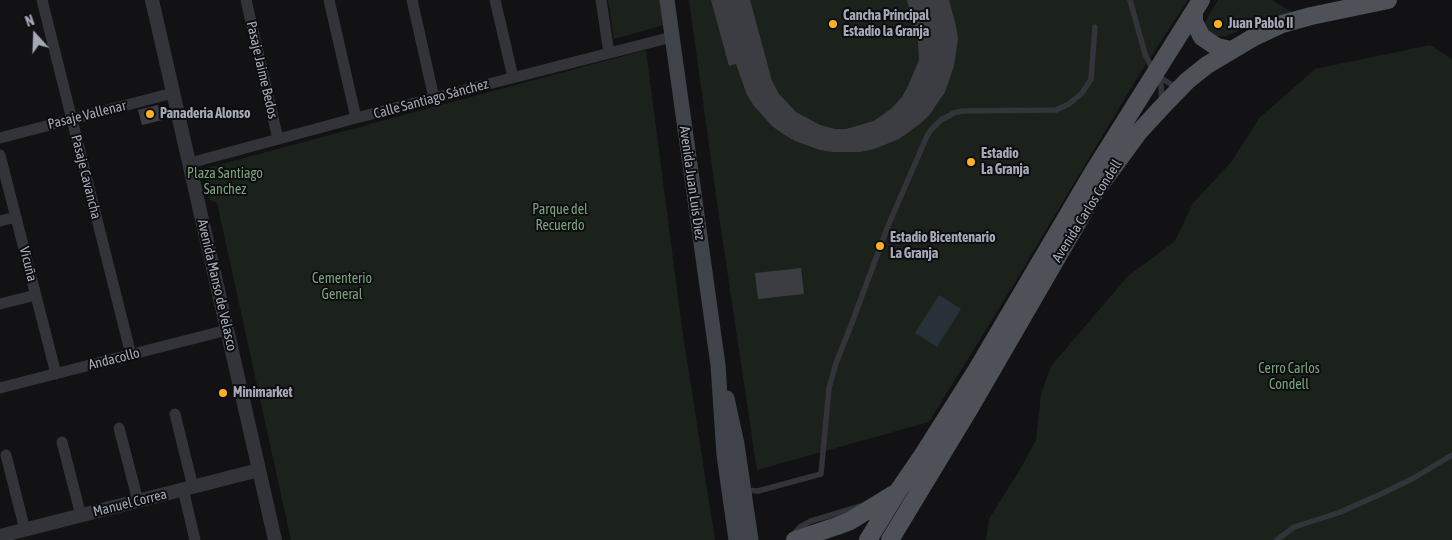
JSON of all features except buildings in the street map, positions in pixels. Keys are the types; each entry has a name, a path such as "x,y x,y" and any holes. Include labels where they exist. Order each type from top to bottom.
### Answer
{"main road":[{"name":"Avenida Juan Luis Diez","path":"667,0 718,365 724,455 736,540"},
{"name":"Avenida Carlos Condell","path":"894,534 1095,192 1139,132 1162,106 1187,81 1207,65 1254,37 1282,24 1388,0"},
{"name":"Avenida Carlos Condell","path":"868,540 892,495 922,456 976,371 1117,133 1156,75 1198,6"},
{"path":"1198,6 1194,22 1202,36 1217,47 1231,50"},
{"name":"Avenida Juan Luis Diez","path":"718,365 733,423 751,540"},
{"path":"795,540 844,524 892,495"},
{"path":"873,540 894,534"}],"street":[{"name":"Pasaje Cavancha","path":"42,0 131,355"},
{"name":"Avenida Manso de Velasco","path":"152,0 275,540"},
{"name":"Pasaje Jaime Bedos","path":"246,0 278,139"},
{"path":"328,0 356,118"},
{"path":"412,0 434,98"},
{"path":"495,0 513,77"},
{"path":"601,0 610,53"},
{"name":"Calle Santiago Sánchez","path":"190,163 356,118 672,37"},
{"name":"Pasaje Vallenar","path":"0,138 173,93"},
{"name":"Vicuña","path":"0,155 56,374"},
{"path":"0,221 16,217"},
{"path":"0,304 36,295"},
{"name":"Andacollo","path":"0,388 227,330"},
{"path":"176,414 195,540"},
{"path":"119,428 138,501"},
{"path":"62,442 81,516"},
{"path":"6,455 25,530"},
{"name":"Manuel Correa","path":"0,536 260,470"}],"lane":[{"path":"1130,0 1145,54 1161,85 1162,106"},
{"path":"744,490 758,491 821,474 829,388 836,363 888,226 931,130 941,120 962,111 1056,110 1069,104 1082,94 1090,79 1095,27"},
{"path":"1156,75 1172,84 1187,81"},
{"path":"1277,540 1294,527 1338,513 1381,494 1412,479 1452,455"},
{"path":"788,540 800,527 810,521 892,495"}],"green space":[{"path":"608,0 660,0 664,25 614,39"},
{"name":"Estadio Bicentenario La Granja","path":"689,0 1188,0 1137,78 929,422 757,470"},
{"path":"1218,0 1272,0 1292,12 1269,18 1226,36 1210,36 1205,22"},
{"name":"Cerro Carlos Condell","path":"1430,45 1452,59 1452,540 986,540 989,519 1036,440 1041,394 1051,366 1128,276 1175,241 1193,203 1232,161 1259,118 1315,69"},
{"name":"Cementerio General","path":"646,50 682,328 715,540 291,540 217,203 210,200 203,169"}],"shaded area":[{"path":"939,295 961,309 937,347 915,333"}],"place":[{"name":"Cancha Principal Estadio la Granja","path":"833,24"},
{"name":"Juan Pablo II","path":"1218,24"},
{"name":"Panaderia Alonso","path":"150,114"},
{"name":"Estadio La Granja","path":"971,162"},
{"name":"Estadio Bicentenario La Granja","path":"880,246"},
{"name":"Minimarket","path":"223,393"}],"park label":[{"name":"Plaza Santiago Sanchez","path":"225,182"},
{"name":"Parque del Recuerdo","path":"560,218"}]}
